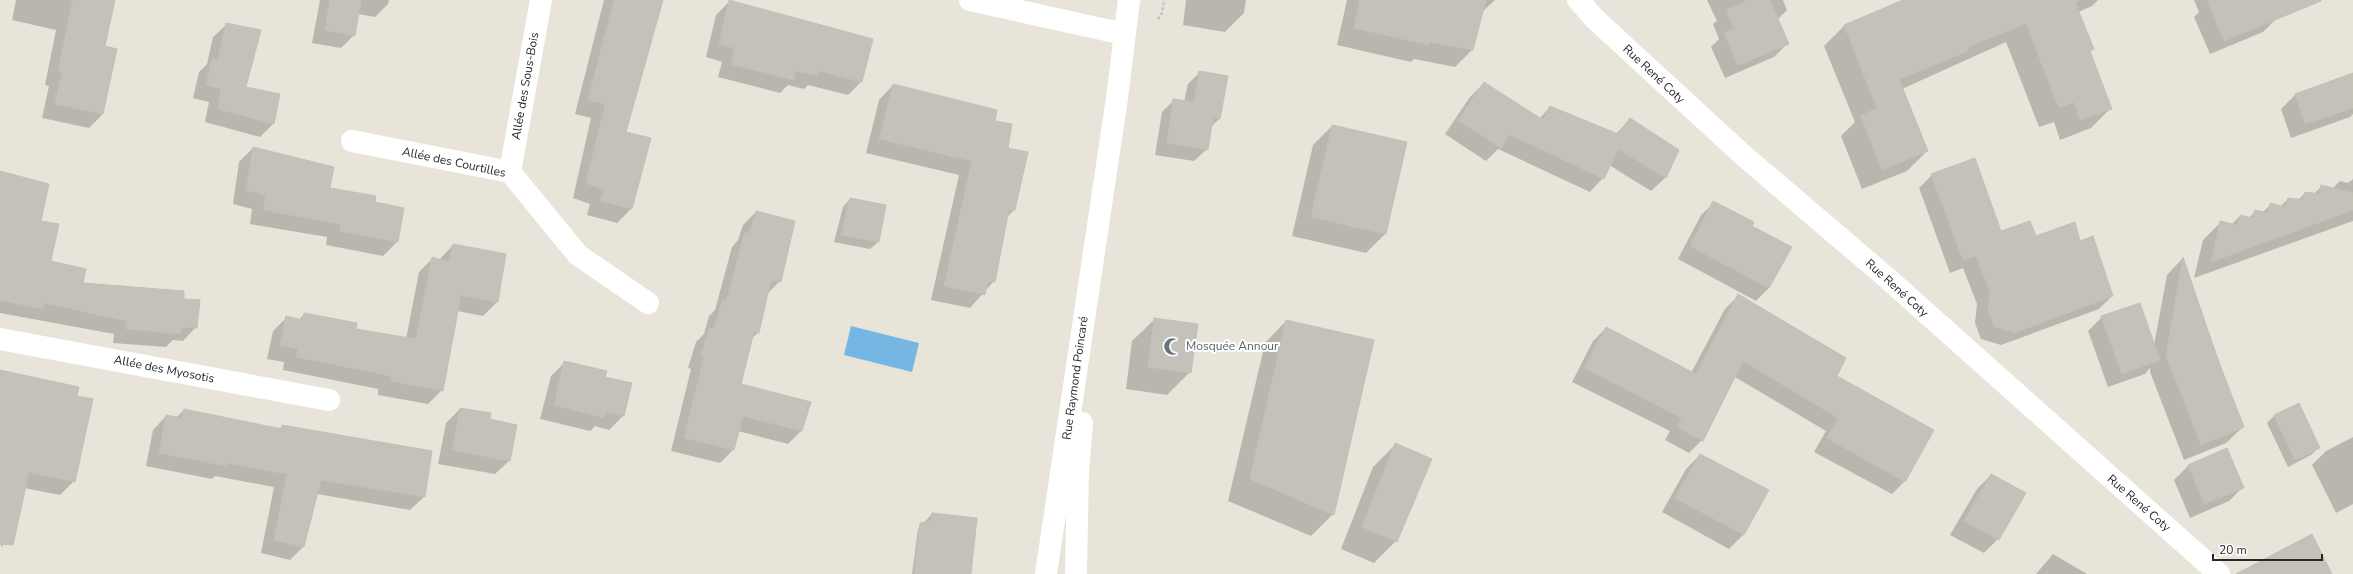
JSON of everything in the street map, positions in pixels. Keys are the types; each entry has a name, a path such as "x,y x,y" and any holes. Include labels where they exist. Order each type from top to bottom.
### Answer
{"street":[{"name":"Allée des Sous-Bois","path":"510,172 541,0"},
{"path":"970,0 1124,34"},
{"name":"Rue Raymond Poincaré","path":"1046,574 1104,182 1129,0"},
{"name":"Rue René Coty","path":"1578,0 1595,19 1744,156 1886,276 2219,574"},
{"name":"Allée des Courtilles","path":"352,141 510,172 578,255 648,303"},
{"name":"Rue Raymond Poincaré","path":"1076,574 1078,471 1104,182"},
{"name":"Allée des Myosotis","path":"0,339 329,400"}],"water":[{"path":"851,326 919,343 912,372 844,355"}],"building":[{"path":"73,0 115,0 105,46 117,49 103,114 55,104 62,72 58,71"},
{"path":"330,0 361,0 355,36 325,30"},
{"path":"614,0 663,0 626,132 651,138 632,209 600,201 604,190 586,183 605,104 588,100"},
{"path":"729,0 873,39 862,82 820,71 818,76 796,71 794,80 731,64 735,48 719,44"},
{"path":"1360,0 1486,0 1473,50 1430,42 1429,45 1354,28"},
{"path":"1748,0 1770,0 1789,44 1738,65 1724,33 1734,28 1726,10"},
{"path":"1903,0 2080,0 2075,2 2094,49 2090,51 2112,109 2080,120 2074,102 2059,108 2026,23 1967,48 1968,51 1899,79 1928,151 1882,170 1861,116 1877,108 1844,25"},
{"path":"2207,0 2321,0 2321,1 2224,41"},
{"path":"226,23 261,30 246,87 280,94 274,124 218,109 221,89 206,85 212,58 218,59"},
{"path":"1199,71 1228,76 1220,119 1213,118 1208,150 1167,143 1173,99 1194,102"},
{"path":"2353,73 2353,108 2305,124 2295,94"},
{"path":"1484,82 1543,120 1550,106 1618,134 1630,118 1679,150 1666,178 1618,149 1604,179 1509,134 1501,148 1458,120"},
{"path":"893,84 997,110 995,121 1012,124 1008,148 1028,152 1015,210 1009,210 995,282 988,281 985,295 944,286 972,161 879,139"},
{"path":"1332,125 1407,142 1386,234 1311,217"},
{"path":"253,147 334,167 330,188 376,196 375,202 404,208 398,242 340,231 341,224 263,210 266,195 246,190"},
{"path":"1975,158 2001,231 2030,221 2036,236 2075,222 2080,241 2093,236 2113,296 2014,333 1994,326 1988,310 1990,291 1976,256 1963,260 1931,174"},
{"path":"0,171 49,184 41,221 59,224 51,261 86,269 83,283 184,291 184,299 200,300 197,328 182,327 181,334 126,329 127,321 44,303 43,309 0,300"},
{"path":"2321,185 2353,193 2353,210 2211,262 2220,221 2237,225 2240,215 2252,218 2255,210 2268,213 2270,203 2285,207 2288,198 2303,200 2305,192 2319,194"},
{"path":"850,198 886,205 879,242 841,235"},
{"path":"1713,201 1754,222 1752,226 1792,247 1769,288 1690,246"},
{"path":"756,211 795,221 781,282 771,280 759,333 754,332 741,384 811,402 802,431 743,416 734,450 684,438 704,356 701,355 709,328 714,329 722,301 726,302 745,232 749,234"},
{"path":"453,244 506,254 498,302 461,295 443,391 391,381 391,376 296,357 298,349 280,345 286,316 303,320 304,313 357,323 356,329 416,339 432,257 449,262"},
{"path":"2183,257 2218,360 2244,427 2201,445 2166,355"},
{"path":"1738,294 1846,358 1837,376 1934,430 1905,482 1827,438 1838,418 1743,361 1703,441 1677,427 1682,418 1584,368 1606,327 1696,374"},
{"path":"2140,303 2160,360 2122,374 2101,316"},
{"name":"Mosquée Annour","path":"1154,318 1198,324 1191,373 1148,367"},
{"path":"1286,320 1374,340 1334,515 1250,479"},
{"path":"564,361 607,371 605,377 632,383 624,416 606,412 604,418 554,405"},
{"path":"0,370 79,387 77,396 93,399 75,482 29,472 13,545 0,544"},
{"path":"2299,403 2320,448 2295,460 2274,415"},
{"path":"460,408 491,413 490,419 517,425 510,461 452,450"},
{"path":"184,409 282,429 282,425 432,451 425,497 321,480 304,547 274,540 287,474 227,463 226,466 159,453 166,415 182,418"},
{"path":"1395,443 1432,459 1397,542 1362,527"},
{"path":"2227,448 2244,488 2204,504 2188,465"},
{"path":"1700,454 1769,490 1744,535 1675,498"},
{"path":"1991,474 2026,493 1999,540 1964,521"},
{"path":"932,513 977,518 971,574 914,574 920,523 931,521"},
{"path":"2312,534 2332,574 2236,574"}],"place":[{"name":"Mosquée Annour","path":"1173,346"}]}
